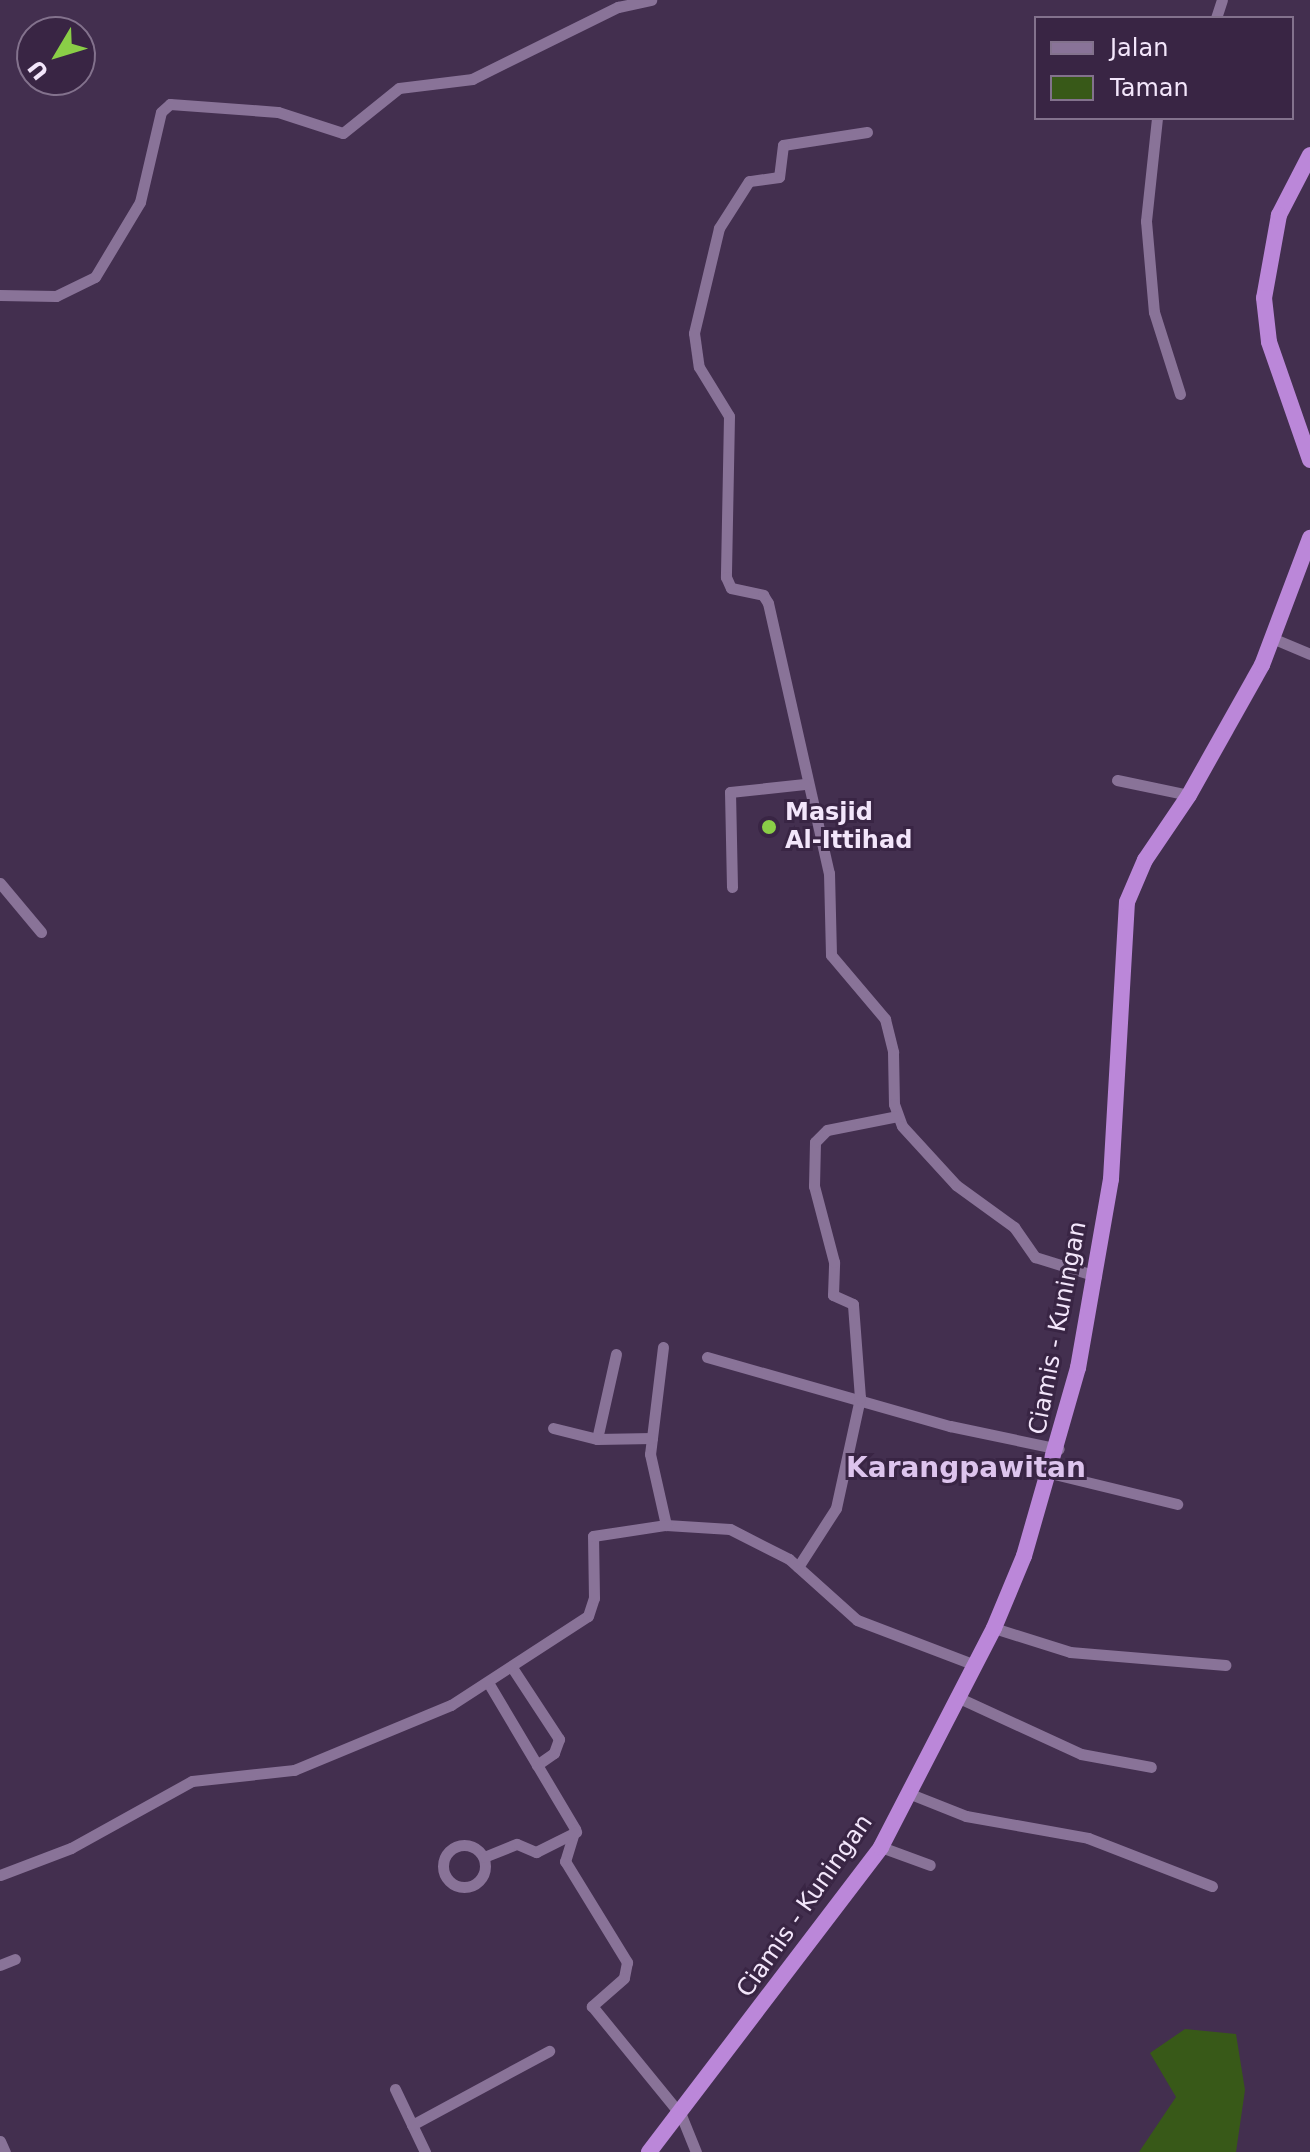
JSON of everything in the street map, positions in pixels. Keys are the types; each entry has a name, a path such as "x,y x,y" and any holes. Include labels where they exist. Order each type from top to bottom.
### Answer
{"highway":[{"path":"1310,155 1279,215 1264,298 1269,342 1310,460"},
{"name":"Ciamis - Kuningan","path":"649,2152 681,2115 881,1847 994,1628 1059,1449 1096,1276 1111,1179 1125,912 1139,871 1189,795 1272,638 1310,538"}],"street":[{"path":"0,295 56,296 95,277 140,202 161,112 170,104 278,112 343,133 399,88 472,79 618,7 651,0"},
{"path":"1157,120 1147,237 1156,324 1180,394"},
{"path":"867,132 781,147 779,177 752,179 722,221 695,314 699,367 724,401 729,416 726,577 731,588 763,595 768,603 805,784 829,873 831,955 885,1019 898,1116 932,1163 1014,1227 1035,1257 1096,1276"},
{"path":"1272,638 1310,654"},
{"path":"1117,780 1189,795"},
{"path":"732,887 730,792 805,784"},
{"path":"0,883 41,932"},
{"path":"798,1567 836,1508 860,1398 853,1304 832,1293 834,1262 814,1186 815,1142 827,1130 898,1116"},
{"path":"663,1347 650,1454 666,1525"},
{"path":"597,1439 616,1354"},
{"path":"707,1357 950,1426 1059,1449"},
{"path":"553,1428 597,1439 652,1438"},
{"path":"1050,1473 1177,1504"},
{"path":"0,1875 71,1848 182,1784 307,1766 435,1713 489,1684 588,1616 594,1598 593,1536 666,1525 730,1529 798,1567 857,1620 975,1665"},
{"path":"994,1628 1081,1654 1225,1665"},
{"path":"513,1669 559,1739 554,1753 537,1765"},
{"path":"489,1684 576,1832"},
{"path":"957,1697 1081,1754 1151,1767"},
{"path":"908,1793 966,1816 1088,1838 1212,1886"},
{"path":"484,1857 517,1844 536,1852 576,1832"},
{"path":"576,1832 565,1861 628,1966 624,1978 592,2006 681,2115 696,2152"},
{"path":"475,1844 484,1857 484,1877 455,1887 450,1883 442,1856 475,1844"},
{"path":"881,1847 930,1865"},
{"path":"0,1965 15,1959"},
{"path":"412,2125 549,2051"},
{"path":"395,2089 425,2152"},
{"path":"0,2141 5,2152"}],"green space":[{"path":"1185,2029 1236,2034 1245,2090 1236,2152 1139,2152 1176,2097 1150,2053"}],"place":[{"name":"Masjid Al-Ittihad","path":"769,827"}],"district":[{"name":"Karangpawitan","path":"966,1468"}]}
